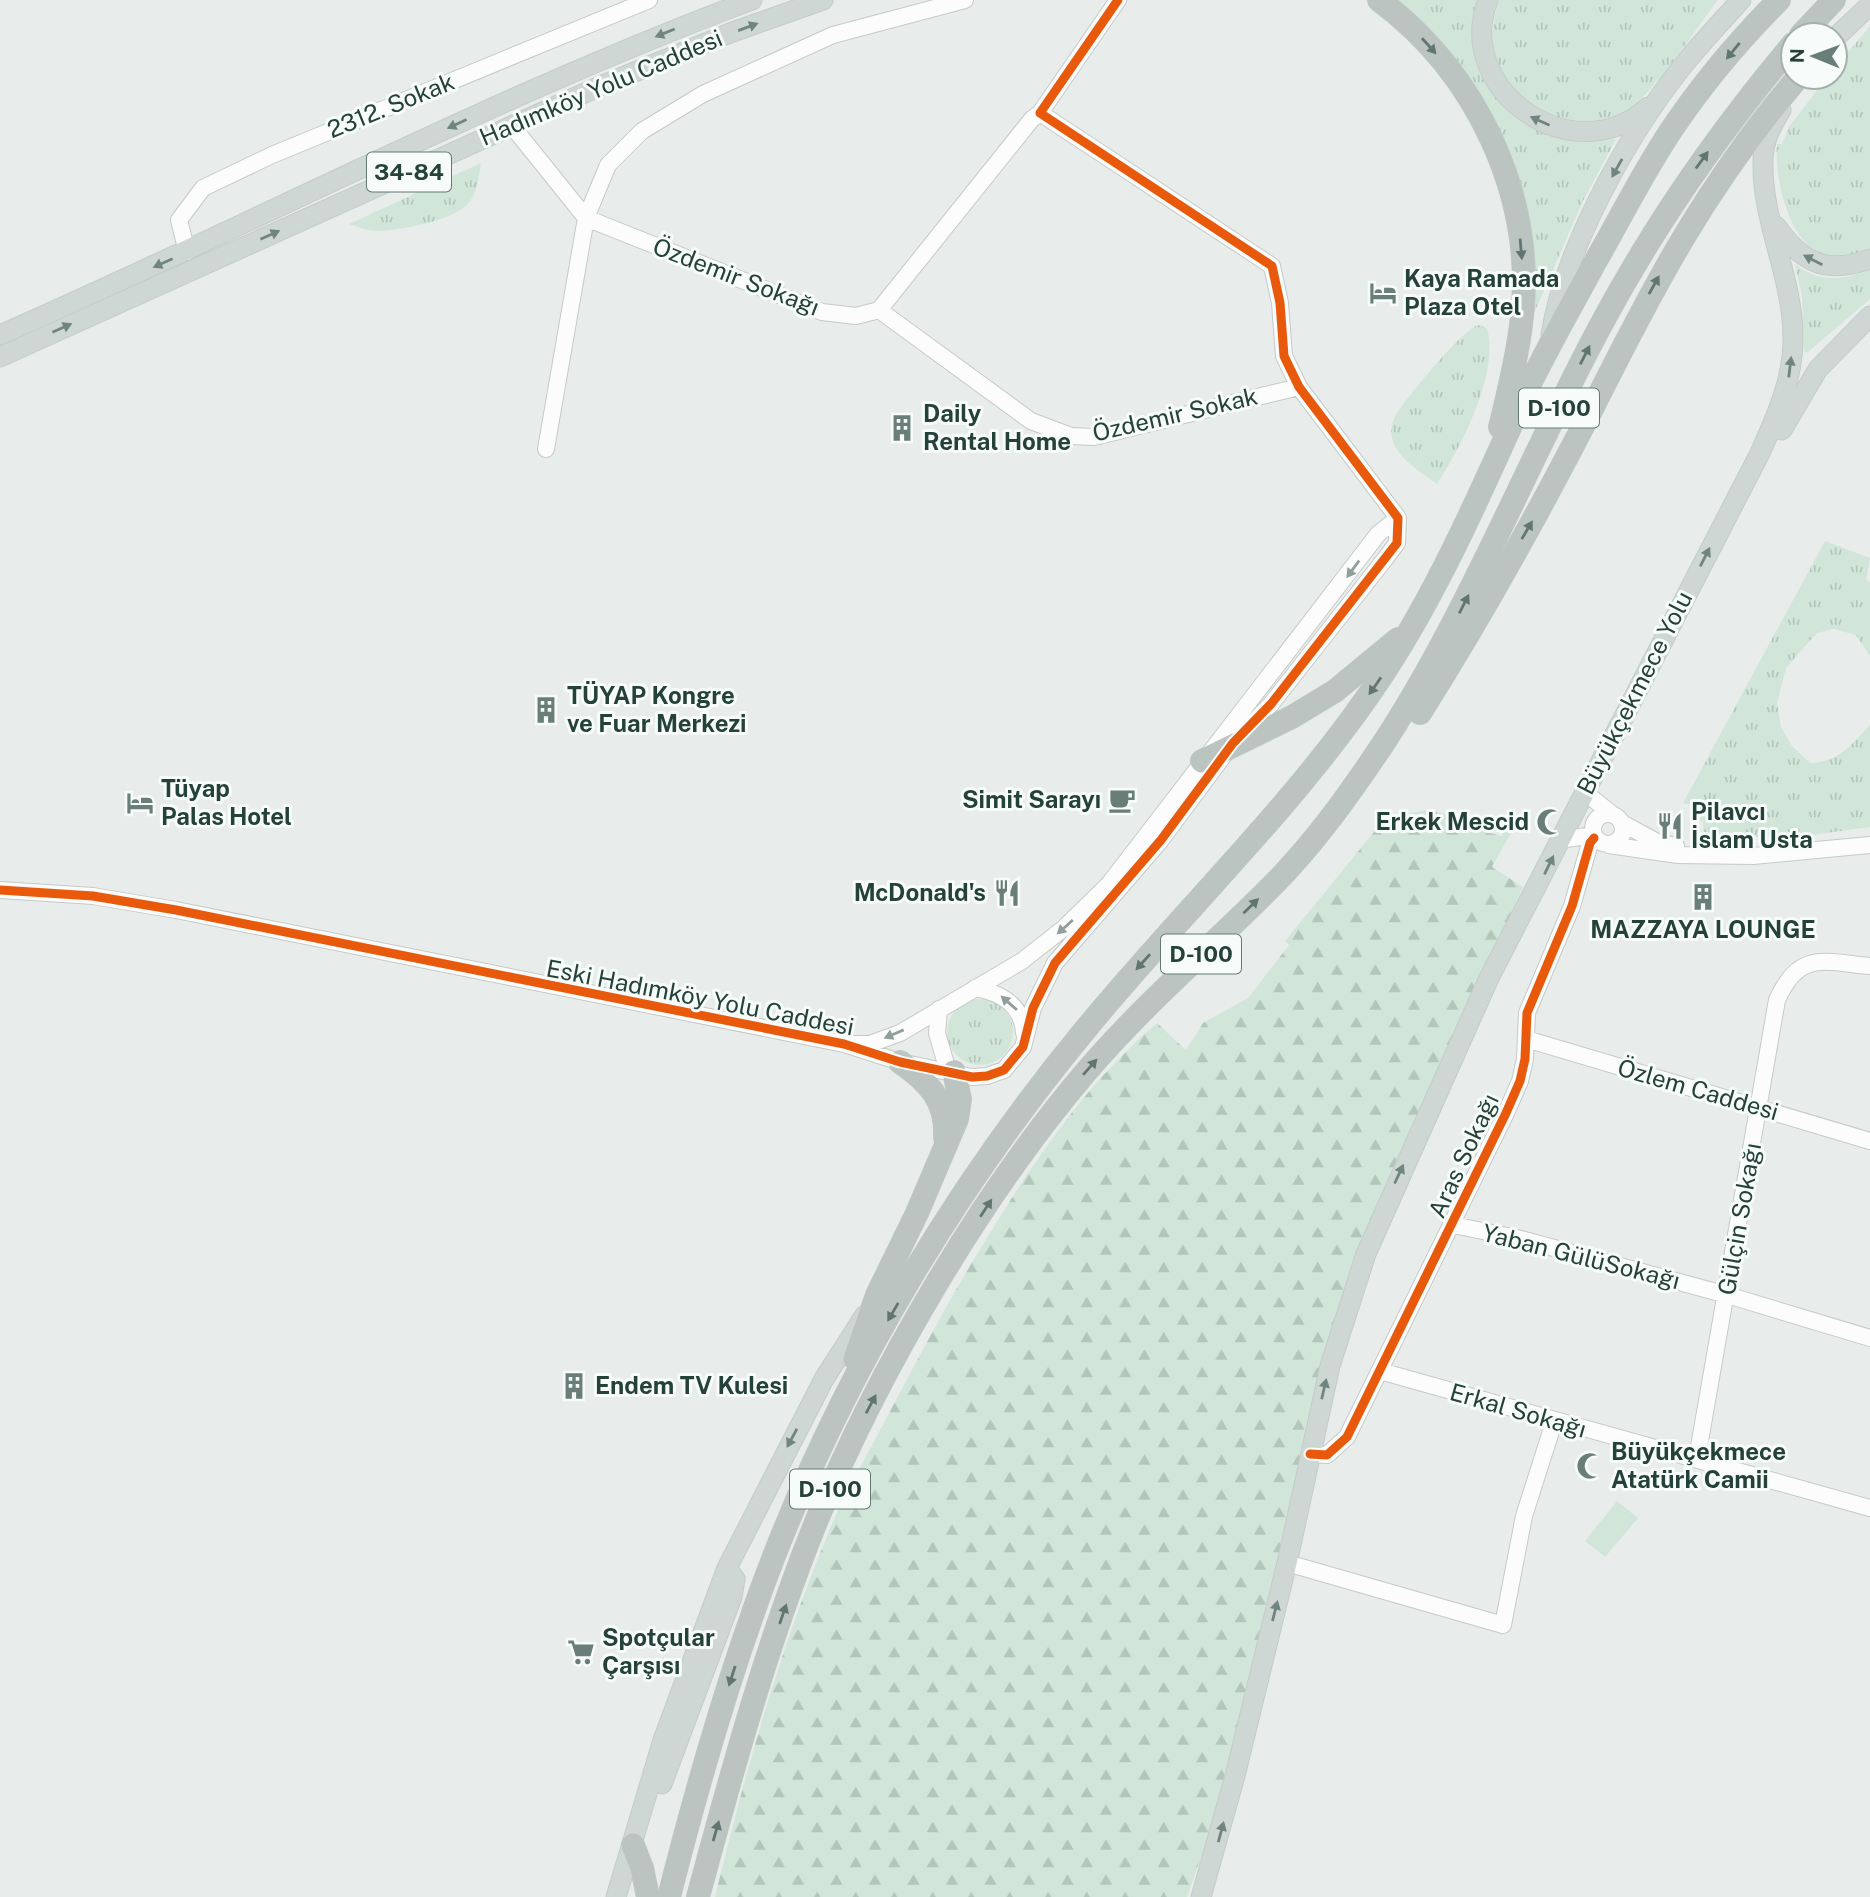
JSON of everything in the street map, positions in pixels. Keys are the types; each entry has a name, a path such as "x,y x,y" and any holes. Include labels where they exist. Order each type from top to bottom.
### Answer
{"highway":[{"path":"1379,0 1424,40 1469,94 1487,126 1514,201 1522,256 1522,316 1487,481"},
{"name":"D-100","path":"669,1897 706,1755 753,1612 799,1496 839,1411 890,1317 965,1191 998,1142 1084,1030 1352,719 1411,628 1487,481 1569,306 1672,129 1737,46 1779,0"},
{"path":"1814,21 1833,0"},
{"name":"D-100","path":"698,1897 762,1675 815,1524 863,1420 945,1274 997,1191 1082,1076 1140,1013 1274,884 1308,847 1353,788 1414,694 1453,626 1573,378 1630,274 1700,163 1779,62"},
{"path":"1353,788 1372,772 1414,723 1446,673 1533,520 1679,240 1755,128 1787,91"},
{"path":"1202,761 1233,743 1292,717 1335,691 1411,628"},
{"path":"900,1062 926,1080 941,1103 946,1128 943,1154"},
{"path":"839,1411 877,1295 957,1119 960,1099 951,1072"},
{"path":"633,1845 642,1868 648,1897"}],"main road":[{"name":"Hadımköy Yolu Caddesi","path":"0,335 187,252 357,170 559,78 752,0"},
{"name":"Hadımköy Yolu Caddesi","path":"0,357 667,58 823,0"},
{"path":"1488,0 1485,44 1495,79 1526,114 1551,126 1588,132 1625,124 1656,100 1741,0"},
{"path":"1849,25 1870,5"},
{"path":"1549,348 1559,295 1591,215 1635,137 1680,69"},
{"path":"1736,497 1779,411 1792,354 1791,305 1771,218 1762,159 1766,139 1791,91"},
{"path":"1771,218 1795,249 1810,260 1840,268 1870,259"},
{"path":"1736,497 1774,445 1818,369 1870,316"},
{"name":"Büyükçekmece Yolu","path":"1201,1897 1226,1811 1287,1563 1329,1366 1366,1254 1489,978 1736,497"},
{"path":"616,1897 663,1740 727,1568 824,1379 877,1295 965,1191"}],"street":[{"name":"2312. Sokak","path":"187,252 179,220 203,188 272,155 649,0"},
{"path":"546,449 586,218 608,165 642,131 703,94 833,35 965,0"},
{"path":"879,310 1040,113 1118,0"},
{"path":"1040,113 1272,266 1280,303 1284,356 1299,387 1398,519"},
{"name":"Özdemir Sokağı","path":"512,126 586,218 822,312 856,316 879,310"},
{"name":"Özdemir Sokak","path":"879,310 1031,421 1071,436 1094,437 1299,387"},
{"name":"Eski Hadımköy Yolu Caddesi","path":"844,1044 870,1044 890,1037 1022,961 1064,928 1155,836 1202,761 1284,653 1378,534 1398,519"},
{"name":"Eski Hadımköy Yolu Caddesi","path":"0,890 93,896 176,910 499,977 844,1044 900,1062 972,1077 1004,1070 1023,1047 1033,1008 1055,964 1155,836 1233,743 1294,676 1396,543 1398,519"},
{"path":"1284,653 1293,666 1294,676"},
{"path":"1583,792 1617,818 1657,842 1672,846 1782,845 1870,836"},
{"path":"1599,841 1596,820 1602,815 1617,818"},
{"path":"1599,841 1620,837 1617,818"},
{"path":"1632,848 1639,846 1644,834"},
{"path":"1560,840 1599,841 1678,855 1753,856 1870,845"},
{"name":"Aras Sokağı","path":"1310,1454 1326,1455 1342,1444 1453,1225 1520,1081 1527,1040 1527,1013 1572,906 1588,849 1599,841"},
{"name":"Gülçin Sokağı","path":"1697,1458 1777,1000 1786,980 1798,967 1821,962 1870,966"},
{"path":"975,988 994,992 1014,1006 1023,1018 1024,1036"},
{"path":"939,1009 937,1033 951,1072"},
{"name":"Özlem Caddesi","path":"1527,1040 1870,1140"},
{"name":"Yaban GülüSokağı","path":"1453,1225 1517,1238 1727,1295 1870,1338"},
{"name":"Erkal Sokağı","path":"1380,1371 1553,1422 1697,1458 1870,1508"},
{"path":"1287,1563 1503,1625 1524,1516 1553,1422"}],"green space":[{"path":"1392,0 1480,0 1489,86 1507,109 1529,126 1550,135 1616,139 1582,203 1532,318 1497,128 1478,90 1453,57"},
{"path":"1499,0 1718,0 1663,74 1640,100 1611,117 1590,121 1569,120 1549,114 1530,105 1514,91 1502,74 1494,53 1493,26"},
{"path":"1870,26 1870,250 1846,259 1826,257 1810,247 1797,230 1780,187 1777,144 1782,144 1789,127 1816,91 1849,91 1849,51"},
{"path":"481,163 474,195 461,210 424,224 385,231 372,231 349,224"},
{"path":"1795,264 1813,274 1831,278 1870,270 1870,299 1807,353 1804,351 1802,296"},
{"path":"1478,325 1487,328 1490,346 1483,387 1467,430 1437,484 1399,452 1392,438 1393,422 1403,404 1436,364"},
{"path":"1825,541 1870,558 1866,580 1870,582 1870,656 1856,635 1834,629 1817,633 1786,668 1777,703 1781,727 1792,746 1810,763 1837,756 1870,725 1870,827 1797,837 1704,837 1703,821 1690,819 1691,805 1683,803"},
{"path":"1429,810 1470,820 1470,828 1502,836 1508,819 1517,822 1492,867 1523,887 1376,1210 1274,1588 1222,1798 1187,1897 715,1897 751,1757 780,1665 836,1515 944,1311 1020,1185 1083,1099 1106,1072 1157,1023 1186,1050 1203,1023 1248,998 1289,945 1285,941 1378,827 1390,816"},
{"path":"980,999 993,1002 1003,1009 1010,1019 1013,1032 1010,1045 1003,1055 993,1062 980,1065 967,1062 957,1055 950,1045 947,1032 950,1019 957,1009 967,1002"},
{"path":"1617,1501 1638,1518 1605,1557 1585,1541"}],"cycle path":[{"path":"0,890 93,896 176,910 844,1044 900,1062 972,1077 987,1076 1004,1070 1023,1047 1033,1008 1055,963 1161,840 1233,743 1271,704 1397,543 1398,518 1299,387 1284,356 1280,303 1272,266 1040,113 1118,0"},
{"path":"1310,1454 1327,1455 1347,1437 1506,1113 1520,1081 1525,1059 1527,1013 1572,906 1590,843 1594,838"}],"place":[{"name":"Kaya Ramada Plaza Otel","path":"1383,293"},
{"name":"Daily Rental Home","path":"902,428"},
{"name":"TÜYAP Kongre ve Fuar Merkezi","path":"546,710"},
{"name":"Simit Sarayı","path":"1122,800"},
{"name":"Tüyap Palas Hotel","path":"140,803"},
{"name":"Erkek Mescid","path":"1550,822"},
{"name":"Pilavcı İslam Usta","path":"1670,826"},
{"name":"McDonald's","path":"1007,893"},
{"name":"MAZZAYA LOUNGE","path":"1703,897"},
{"name":"Endem TV Kulesi","path":"574,1386"},
{"name":"Büyükçekmece Atatürk Camii","path":"1590,1466"},
{"name":"Spotçular Çarşısı","path":"581,1652"}]}
